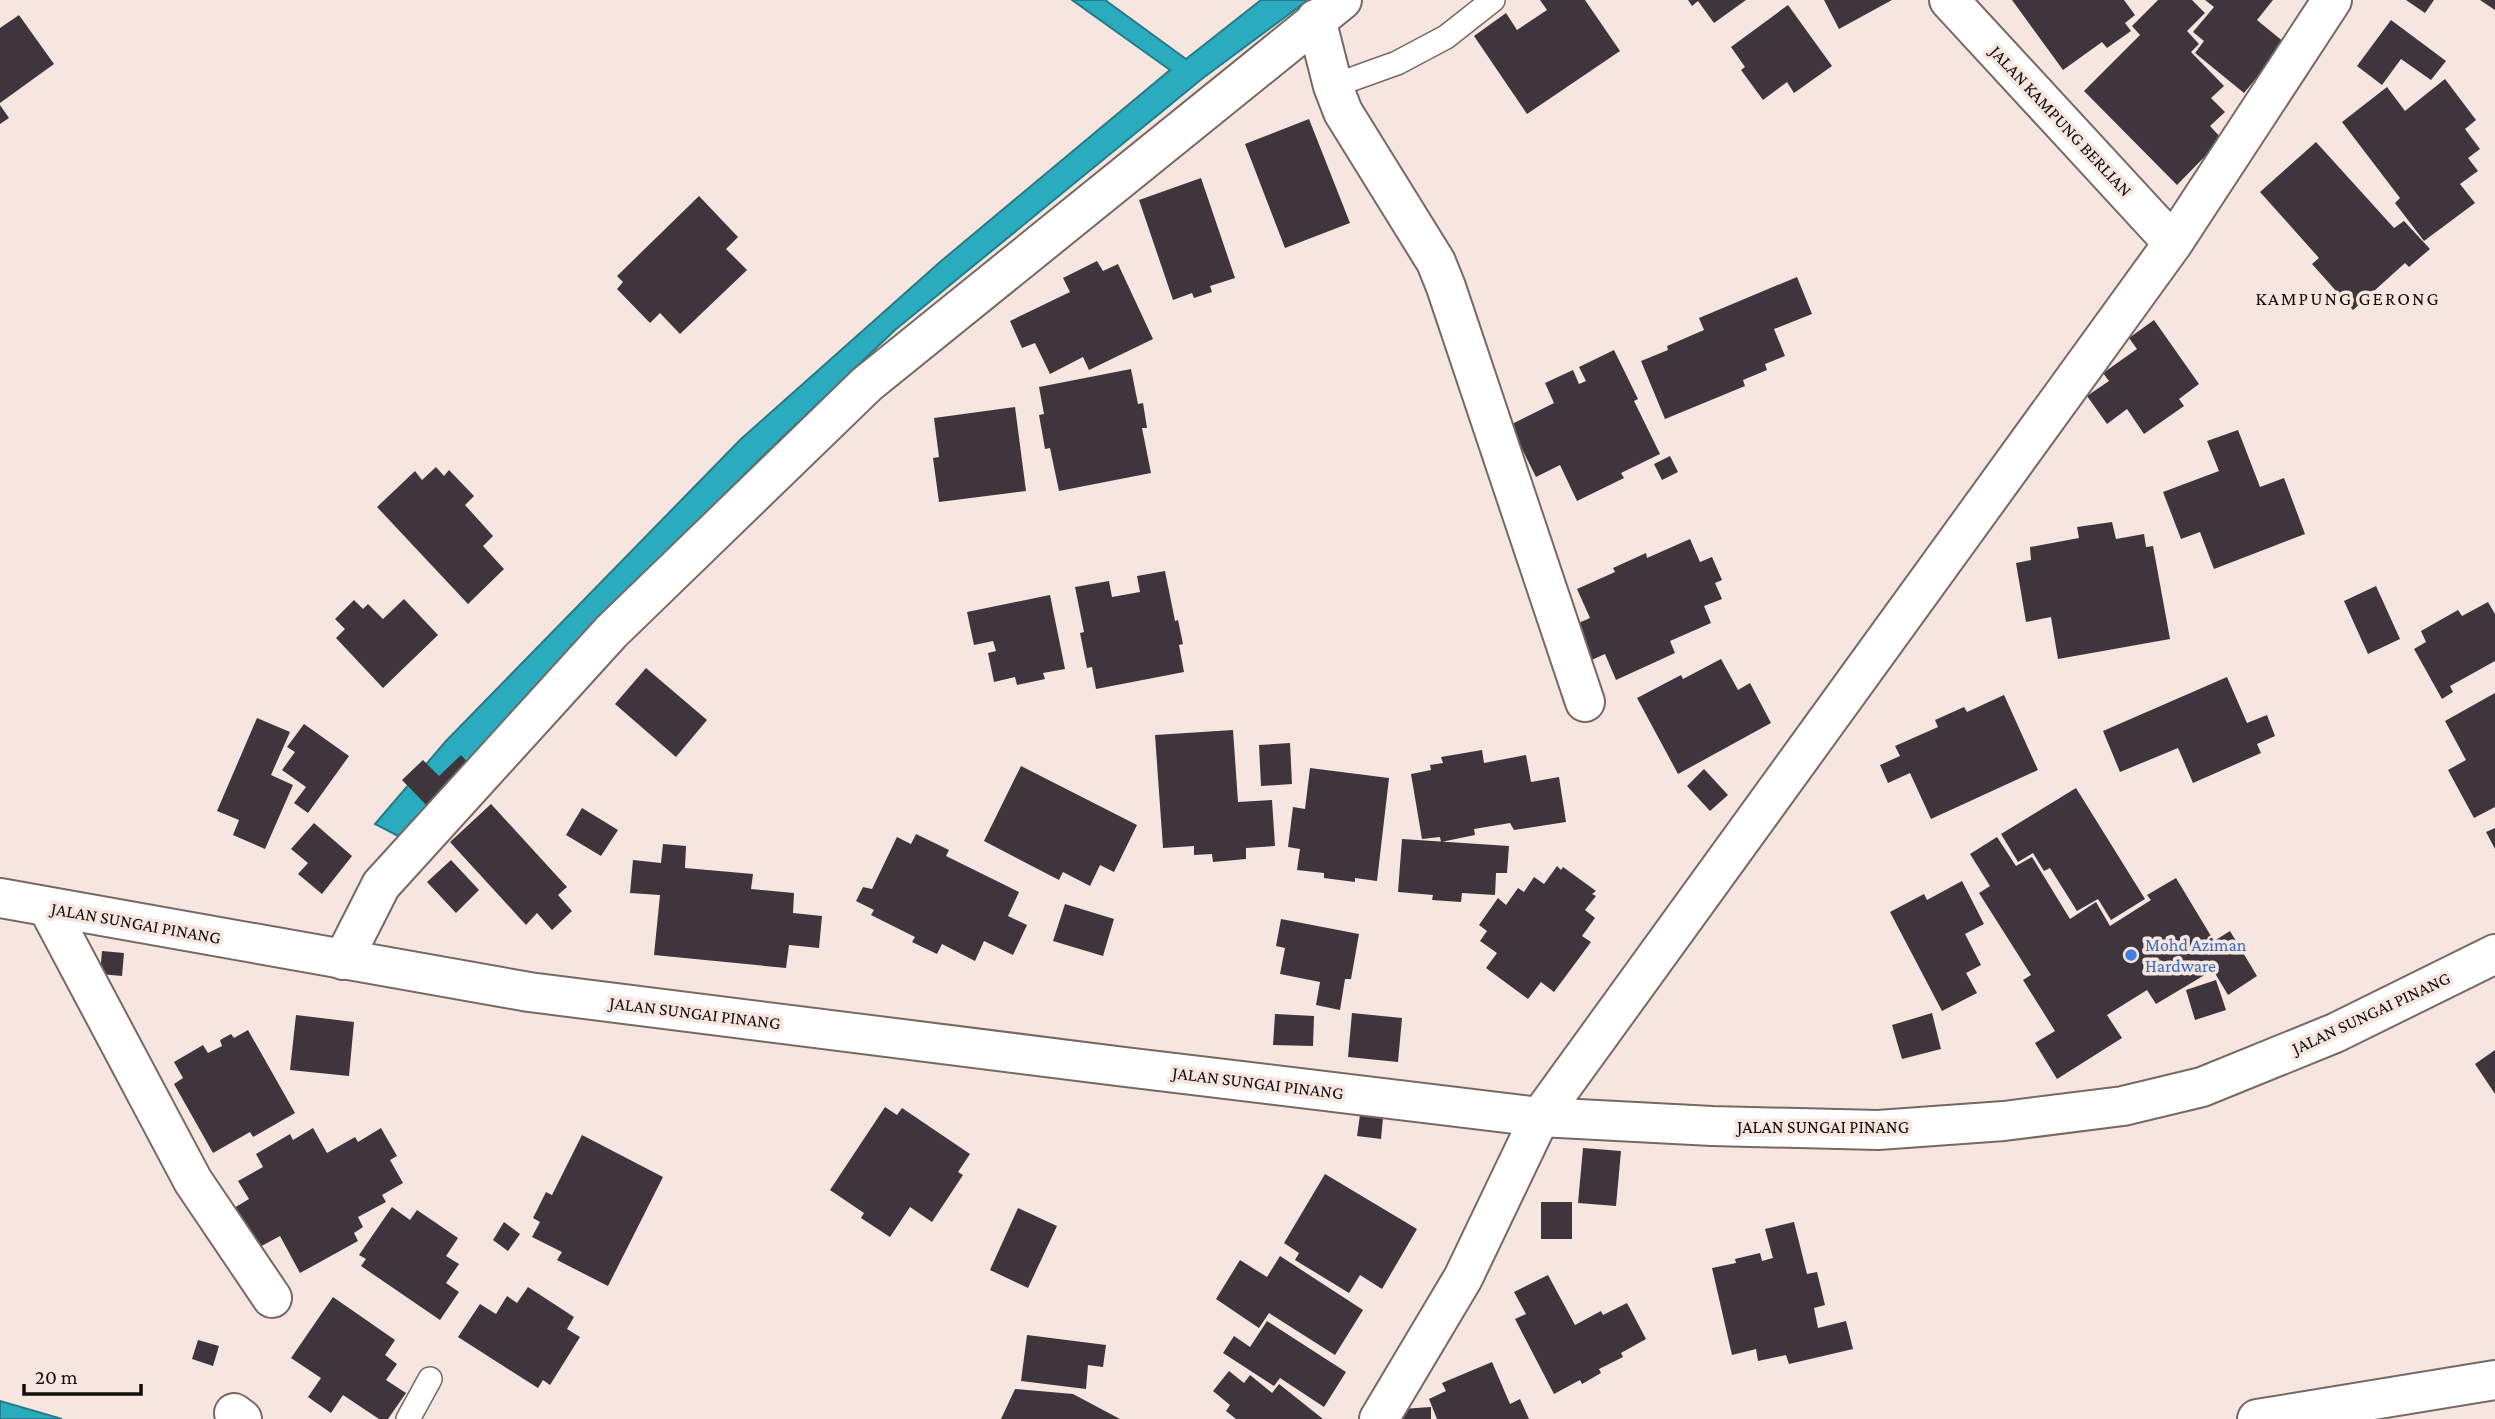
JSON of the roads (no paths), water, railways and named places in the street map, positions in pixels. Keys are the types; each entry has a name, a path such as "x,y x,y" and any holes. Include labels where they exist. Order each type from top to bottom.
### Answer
{"street":[{"name":"JALAN KAMPUNG BERLIAN","path":"1949,0 2173,243"},
{"path":"1379,1419 1463,1278 1540,1116 2173,243 2332,0"},
{"path":"1329,10 1333,86 1343,112 1436,262 1585,702"},
{"path":"343,960 381,885 611,632 867,384 1329,10"},
{"name":"JALAN SUNGAI PINANG","path":"0,898 529,992 1540,1116 1712,1126 1878,1130 2004,1121 2123,1106 2202,1087 2335,1033 2495,954"},
{"path":"48,908 193,1181 272,1298"},
{"path":"2257,1419 2495,1380"}],"lane":[{"path":"1333,86 1397,63 1446,37 1493,0"},
{"path":"408,1419 430,1380"}],"water":[{"path":"1072,0 1105,0 1186,59 1261,0 1308,0 1203,78 895,330 764,455 577,641 400,837 375,824 446,741 741,439 940,262 1170,70"},
{"path":"0,1401 62,1419 0,1419"}],"place":[{"name":"Mohd Aziman Hardware","path":"2131,955"}],"district":[{"name":"KAMPUNG GERONG","path":"2348,298"}]}
